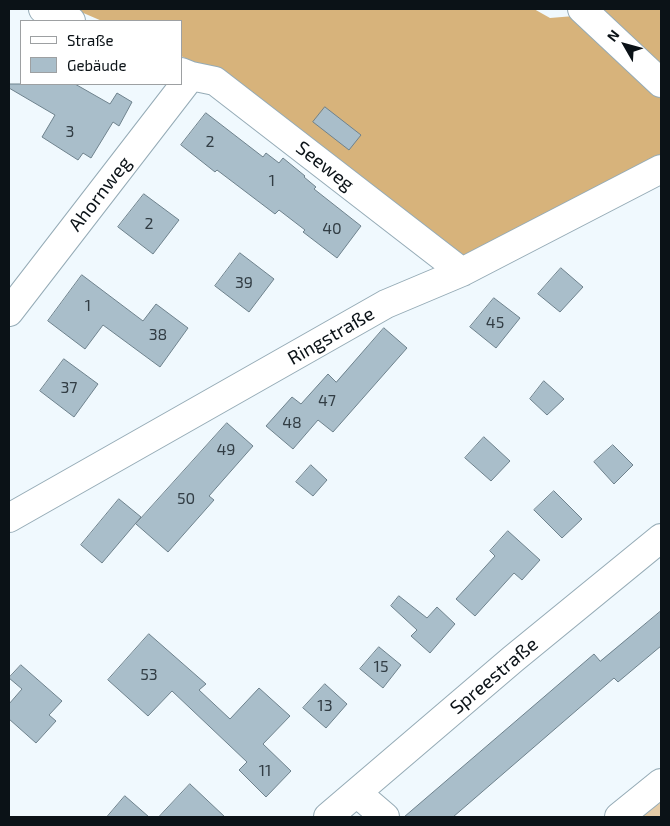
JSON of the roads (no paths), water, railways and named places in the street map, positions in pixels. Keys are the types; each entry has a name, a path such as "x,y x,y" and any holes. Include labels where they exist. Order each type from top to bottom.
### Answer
{"street":[{"path":"43,9 69,20"},
{"path":"582,9 661,83"},
{"name":"Seeweg","path":"186,74 215,81 462,272"},
{"name":"Ahornweg","path":"9,312 178,85"},
{"name":"Ringstraße","path":"9,518 386,304 462,272 661,169"},
{"name":"Spreestraße","path":"328,817 512,659 661,538"},
{"path":"619,817 661,783"},
{"path":"357,793 385,817"}]}
